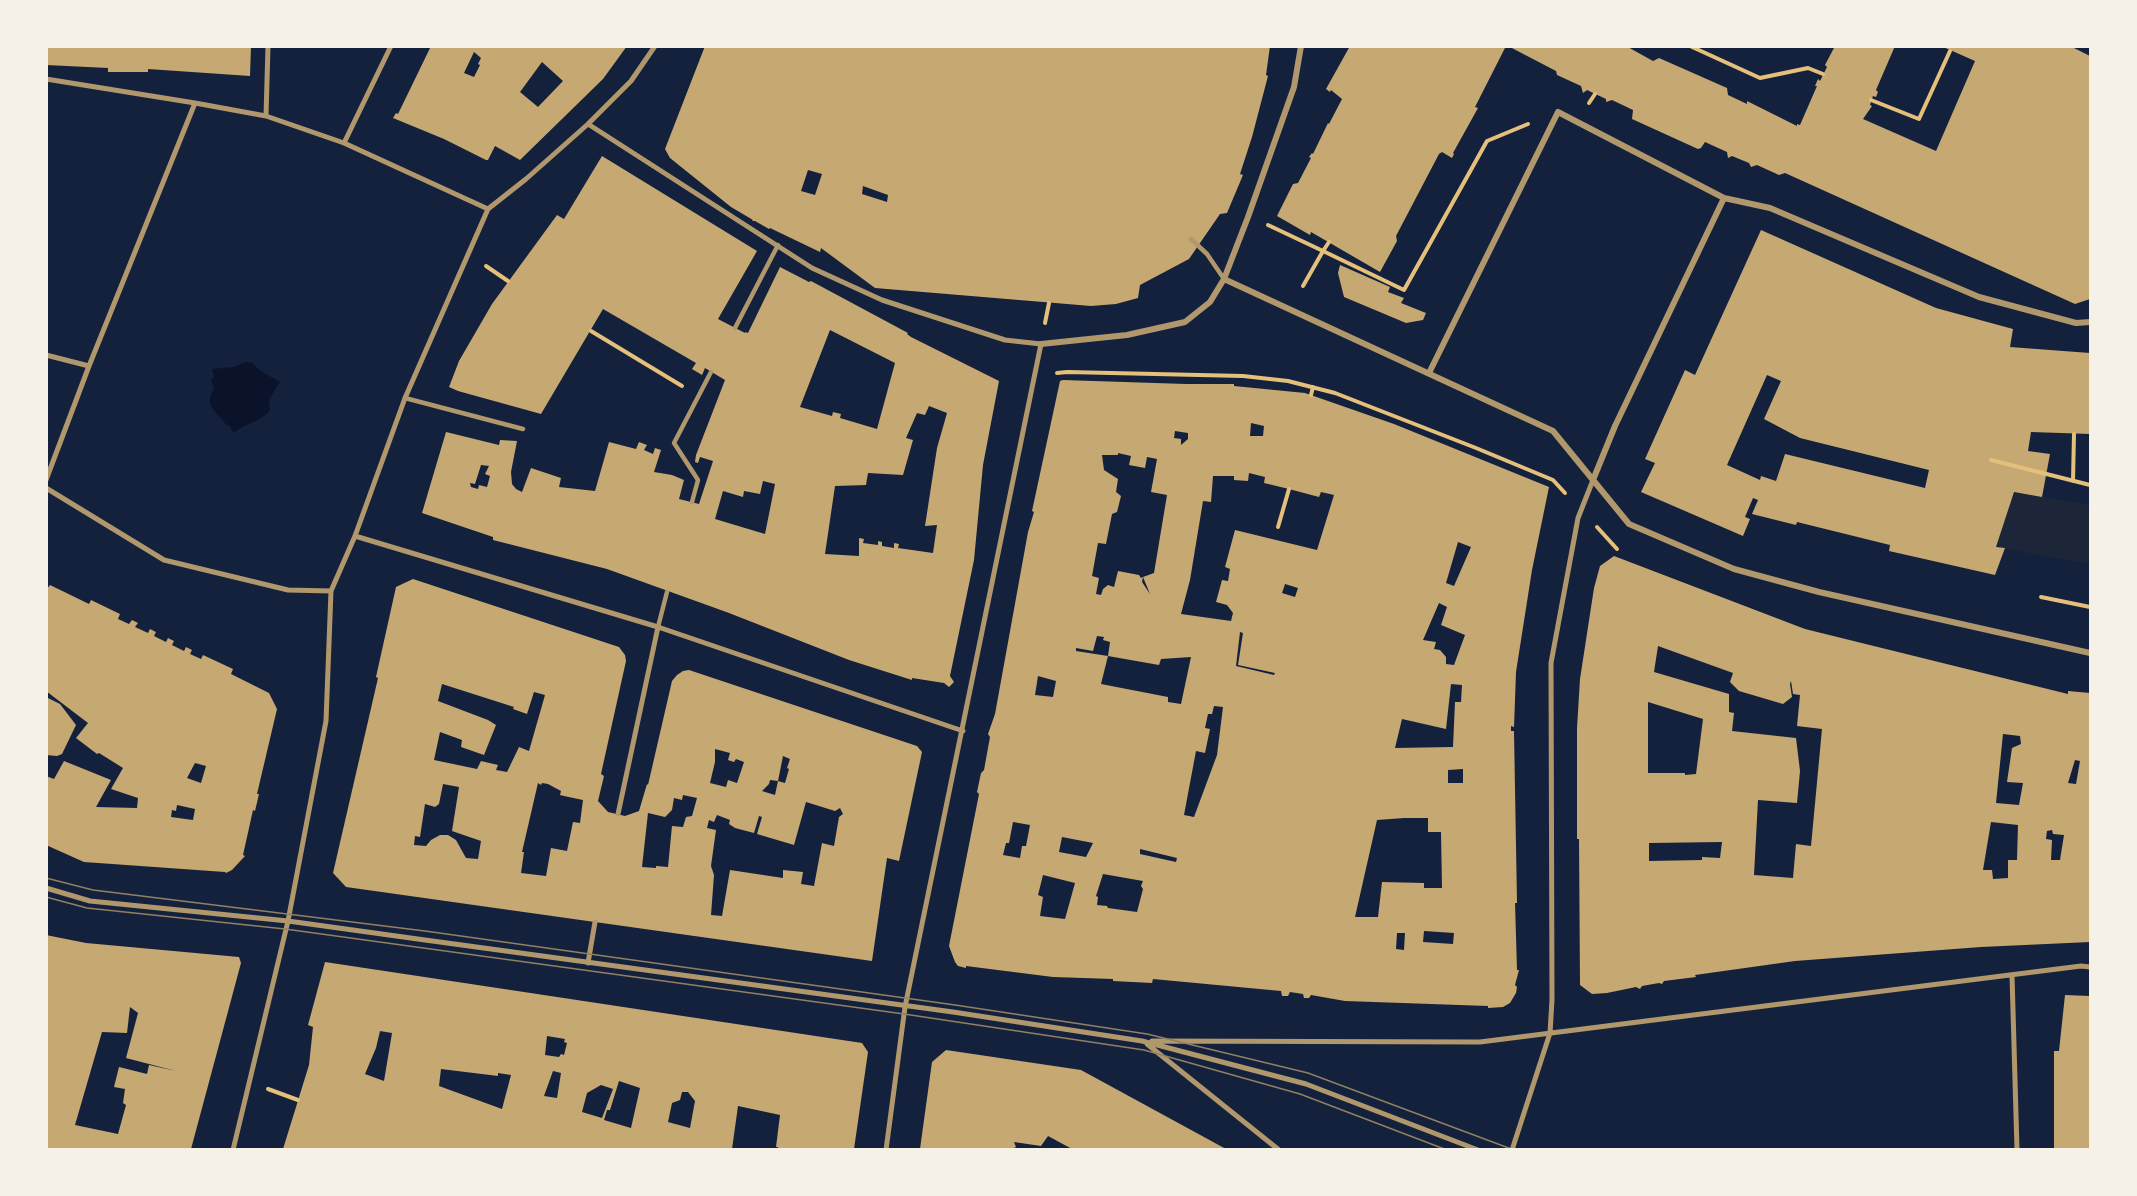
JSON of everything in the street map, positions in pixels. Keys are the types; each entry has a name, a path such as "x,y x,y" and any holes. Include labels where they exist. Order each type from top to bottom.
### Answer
{"street":[{"path":"266,117 268,46"},
{"path":"344,143 391,46"},
{"path":"233,1149 288,921 326,721 332,591 355,536 405,398 488,209 588,124 631,81 655,46"},
{"path":"588,124 812,268 882,300 1005,340 1041,344 1127,335 1185,322 1210,302 1224,279 1294,87 1301,46"},
{"path":"46,79 266,117 344,143 488,209"},
{"path":"46,480 89,366 195,103"},
{"path":"1429,373 1558,112 1724,198 1770,208 1979,297 2076,323 2091,322"},
{"path":"1512,1149 1550,1033 1552,1000 1551,663 1578,518 1615,426 1724,198"},
{"path":"1224,279 1553,431 1629,524 1734,569 1831,595 2091,653"},
{"path":"886,1149 905,1007 1041,344"},
{"path":"46,355 89,366"},
{"path":"46,488 164,560 288,590 332,591"},
{"path":"355,536 658,627 963,731"},
{"path":"618,814 658,627"},
{"path":"46,888 90,901 288,921 953,1012 1142,1041 1306,1084 1478,1149"},
{"path":"588,963 595,922"},
{"path":"1142,1041 1480,1042 2081,966 2091,967"},
{"path":"2012,975 2017,1149"},
{"path":"1142,1041 1279,1149"}],"lane":[{"path":"1191,239 1207,254 1224,279"},
{"path":"735,328 778,246"},
{"path":"692,502 698,480 674,443 711,372"},
{"path":"405,398 523,429"},
{"path":"658,627 668,592"}],"path":[{"path":"1690,46 1760,78 1808,68 1823,74"},
{"path":"1871,100 1919,119 1950,51"},
{"path":"1264,223 1404,290 1487,141 1558,112 1591,102 1595,94"},
{"path":"1303,286 1329,242"},
{"path":"591,331 699,395"},
{"path":"1035,372 1242,376 1288,381 1335,393 1553,480 1617,549"},
{"path":"1311,395 1313,387"},
{"path":"2073,481 2074,434"},
{"path":"1473,456 1476,448"},
{"path":"1991,460 2091,485"},
{"path":"1278,527 1289,489"},
{"path":"2041,597 2091,607"},
{"path":"249,1081 298,1100"}],"shaded area":[{"path":"246,362 252,363 262,372 280,382 269,400 270,410 262,418 234,433 211,405 210,400 214,389 211,380 214,378 212,369 234,367"},
{"path":"2014,492 2090,505 2090,564 1996,547"}],"building":[{"path":"46,46 251,46 250,76 148,69 148,72 108,72 108,68 46,65"},
{"path":"431,46 627,46 603,79 520,160 495,146 486,160 444,139 393,118 396,113 398,114","holes":["474,52 481,58 474,77 464,73","542,62 563,81 538,107 520,92"]},
{"path":"705,46 1270,46 1266,75 1268,76 1240,174 1243,175 1227,213 1220,214 1189,259 1140,285 1138,298 1116,304 1091,306 875,288 821,248 820,252 752,221 670,158 665,149","holes":["808,170 822,174 815,195 801,191","863,186 888,195 887,202 862,194"]},
{"path":"1350,46 1506,46 1452,158 1442,152 1439,154 1380,272 1311,232 1310,235 1277,216 1293,184 1298,183 1311,158 1309,157 1313,154 1342,99 1331,90 1330,92 1326,89"},
{"path":"1508,46 1626,46 1653,61 1659,58 1727,88 1728,95 1747,104 1747,101 1797,126 1797,124 1800,125 1818,79 1820,81 1835,46 1895,46 1876,90 1878,92 1876,97 1873,96 1870,105 1872,106 1863,119 1936,151 1975,61 1941,46 2070,46 2090,56 2090,299 2075,304 1785,173 1779,175 1757,165 1751,167 1749,163 1732,156 1728,158 1727,152 1705,142 1698,149 1632,119 1633,110 1612,100 1606,102 1606,99 1587,90 1583,93 1581,86 1557,75 1556,71"},
{"path":"602,156 757,251 718,319 748,333 780,267 811,281 908,333 911,337 999,381 983,465 974,560 950,676 954,682 949,687 944,683 912,678 912,680 849,660 607,569 493,540 493,537 422,513 446,432 499,445 500,440 517,441 511,472 512,484 522,492 531,468 561,478 559,487 595,491 609,442 636,449 639,442 647,445 644,450 653,454 655,448 661,450 654,472 684,480 679,499 699,504 713,461 700,457 698,463 695,462 696,455 725,380 705,368 702,375 692,369 696,363 603,309 541,414 449,387 459,361 492,304 557,215 564,219","holes":["830,330 895,363 877,429 840,418 841,414 833,412 832,416 800,407","929,406 947,413 937,448 925,526 937,525 933,553 898,548 899,544 894,543 894,548 882,546 882,542 878,541 878,545 863,543 864,539 859,538 859,556 825,554 835,486 866,485 868,473 903,475 913,440 906,438 917,413 925,415","481,465 489,466 485,474 490,476 487,487 479,485 478,489 471,487 470,483 475,484","763,481 775,484 765,534 715,519 723,491 743,497 744,491 760,494"]},
{"path":"1761,230 1936,308 2013,329 2010,347 2090,353 2090,434 2031,432 2028,451 2050,454 2042,497 2014,492 1996,547 2005,548 1995,575 1889,551 1890,545 1797,522 1796,525 1752,514 1758,500 1753,498 1745,517 1750,519 1743,536 1641,492 1655,463 1645,459 1685,370 1695,375","holes":["1767,375 1781,381 1764,419 1800,438 1929,470 1925,488 1785,454 1776,481 1761,476 1760,480 1727,465"]},
{"path":"1340,265 1390,287 1388,292 1404,298 1401,303 1426,313 1423,320 1406,323 1344,297 1338,273"},
{"path":"1060,381 1234,384 1234,386 1305,393 1394,424 1549,487 1532,570 1516,672 1514,727 1511,726 1511,731 1514,731 1517,903 1515,903 1517,970 1519,970 1515,985 1516,993 1510,1003 1503,1007 1488,1008 1488,1006 1345,1001 1311,995 1309,998 1304,998 1303,994 1290,992 1288,996 1282,996 1281,991 1153,979 1152,983 1053,977 966,966 966,968 958,966 955,962 949,946 979,794 977,792 981,773 984,770 990,737 988,734 995,714 1028,532 1034,512 1032,511","holes":["1251,423 1264,426 1263,436 1250,436","1175,431 1188,433 1188,439 1181,445 1181,439 1174,438","1118,453 1131,456 1129,465 1145,468 1147,457 1157,459 1151,492 1167,495 1154,573 1141,578 1139,575 1118,571 1114,587 1108,585 1103,589 1101,595 1096,594 1099,578 1092,576 1098,543 1106,544 1112,514 1117,512 1121,496 1116,492 1118,479 1104,470 1102,455 1118,455","1249,473 1265,477 1264,483 1319,497 1321,492 1334,495 1317,550 1235,530 1225,567 1230,569 1228,581 1222,580 1216,602 1227,605 1233,613 1231,621 1181,614 1190,580 1203,501 1211,502 1213,476 1234,476 1234,480 1248,481","1458,542 1471,547 1454,586 1446,583","1143,577 1150,594 1142,582","1285,584 1298,588 1295,597 1282,593","1439,603 1447,607 1441,625 1465,635 1454,665 1446,664 1446,657 1440,650 1434,649 1436,642 1423,640","1240,632 1243,633 1238,665 1275,673 1274,675 1236,666","1097,636 1104,637 1103,640 1110,642 1108,656 1076,651 1076,648 1093,651","1108,656 1159,665 1161,659 1191,657 1181,704 1168,702 1168,697 1101,684","1038,676 1056,681 1053,697 1035,695","1451,684 1462,685 1461,702 1455,702 1453,747 1395,748 1402,719 1446,729","1214,706 1223,707 1217,755 1194,817 1184,815 1196,751 1205,753 1210,729 1205,728 1208,714 1212,714","1463,769 1463,783 1448,783 1448,770","1428,818 1428,832 1441,832 1442,888 1424,888 1424,883 1382,882 1378,917 1355,917 1377,820","1013,822 1030,825 1026,846 1022,846 1020,858 1003,855 1006,843 1009,843","1062,837 1093,843 1086,857 1059,852","1140,849 1177,858 1176,862 1140,854","1103,874 1143,881 1137,912 1097,905 1098,897 1096,896","1043,875 1075,883 1065,919 1040,916 1043,897 1038,895","1424,931 1454,933 1453,944 1423,942","1397,933 1405,933 1404,950 1396,949"]},
{"path":"1614,556 1805,629 2068,694 2068,691 2090,693 2090,942 1981,947 1795,961 1695,975 1696,977 1642,986 1640,989 1636,987 1607,993 1592,994 1580,985 1577,728 1580,679 1594,588 1600,566","holes":["1658,646 1733,673 1730,682 1739,691 1783,704 1792,697 1791,681 1793,694 1800,695 1797,726 1822,729 1811,846 1796,844 1793,878 1754,875 1758,800 1797,803 1800,771 1796,738 1732,731 1734,713 1729,712 1729,694 1654,672","1648,702 1703,719 1696,774 1648,773","2003,734 2020,736 2021,744 2012,748 2007,782 2023,783 2019,805 1996,803","2075,760 2080,761 2076,784 2068,783","1991,822 2018,825 2017,860 2008,860 2008,878 1993,879 1992,870 1983,870","2052,830 2053,834 2064,835 2060,860 2051,860 2052,840 2046,839 2047,831","1722,842 1720,858 1649,861 1649,843"]},
{"path":"413,579 619,647 626,661 601,774 604,776 598,801 608,812 625,816 639,811 648,785 672,681 683,671 689,670 917,746 922,752 899,861 887,858 872,961 346,887 333,873 378,678 376,677 396,587","holes":["442,684 514,707 513,709 527,714 534,692 545,695 529,751 519,747 507,772 496,770 498,765 481,761 477,769 434,760 440,732 462,740 461,747 484,755 496,725 438,701","715,749 730,753 728,760 734,762 736,759 744,762 737,783 728,780 726,787 710,783 715,762","783,756 790,759 785,783 778,781","770,780 778,781 775,795 762,791","538,783 548,784 561,791 560,795 583,800 580,823 573,822 567,851 551,848 546,876 521,873 524,852 522,852","443,784 459,787 452,831 481,841 478,859 466,858 456,840 448,835 440,835 426,846 414,845 415,836 420,837 425,804 435,807 439,804","683,795 697,798 692,816 686,817 683,827 672,826 668,867 642,867 648,813 665,817 672,810 674,798 682,800","806,802 835,811 840,808 843,814 839,817 834,846 822,843 814,886 801,884 803,872 783,870 783,878 730,870 722,916 711,915 714,875 711,866 716,830 707,828 709,820 714,822 717,815 730,820 729,824 735,828 754,833 759,816 762,817 757,834 794,845"]},
{"path":"50,585 89,604 91,600 120,614 118,619 129,624 132,620 138,623 135,627 148,633 150,629 156,632 154,636 166,642 168,638 174,641 172,645 184,651 186,647 192,650 190,654 201,659 203,655 233,669 231,674 269,693 277,709 243,855 245,856 232,870 226,873 84,862 46,845 46,776 54,779 64,761 111,780 96,807 137,808 138,798 111,789 123,768 99,753 97,754 76,738 88,723 46,691 46,590","holes":["195,763 206,766 201,783 187,778","177,805 195,809 193,820 171,817 172,810 176,811"]},
{"path":"46,697 60,704 76,725 62,754 57,756 46,755"},
{"path":"46,935 86,943 239,957 241,963 191,1149 46,1149","holes":["130,1007 138,1013 126,1058 176,1071 149,1065 147,1074 119,1067 114,1087 125,1089 123,1103 126,1105 118,1134 75,1125 102,1032 127,1033"]},
{"path":"325,962 862,1043 868,1052 854,1149 778,1149 776,1147 780,1115 738,1106 732,1149 283,1149 309,1065 313,1027 308,1025","holes":["380,1031 392,1033 384,1081 365,1074 376,1048","547,1036 565,1039 564,1042 567,1043 564,1055 561,1054 559,1057 545,1055","441,1069 498,1076 498,1073 511,1075 502,1109 439,1086","553,1071 561,1073 557,1098 544,1096","619,1081 640,1088 631,1128 604,1120 607,1110 610,1110","601,1085 613,1089 602,1118 582,1112 587,1093","682,1092 688,1092 695,1101 690,1128 668,1122 672,1103 680,1100"]},
{"path":"2065,995 2090,996 2090,1149 2054,1149 2054,1051 2059,1051"},
{"path":"946,1050 1081,1070 1226,1149 1072,1149 1048,1136 1041,1146 1014,1142 1016,1147 1012,1149 920,1149 932,1062"}],"tram line":[{"path":"46,878 93,890 425,931 1147,1034 1308,1073 1514,1150"},
{"path":"46,897 87,908 285,929 904,1014 1144,1050 1300,1094 1447,1150"}]}
